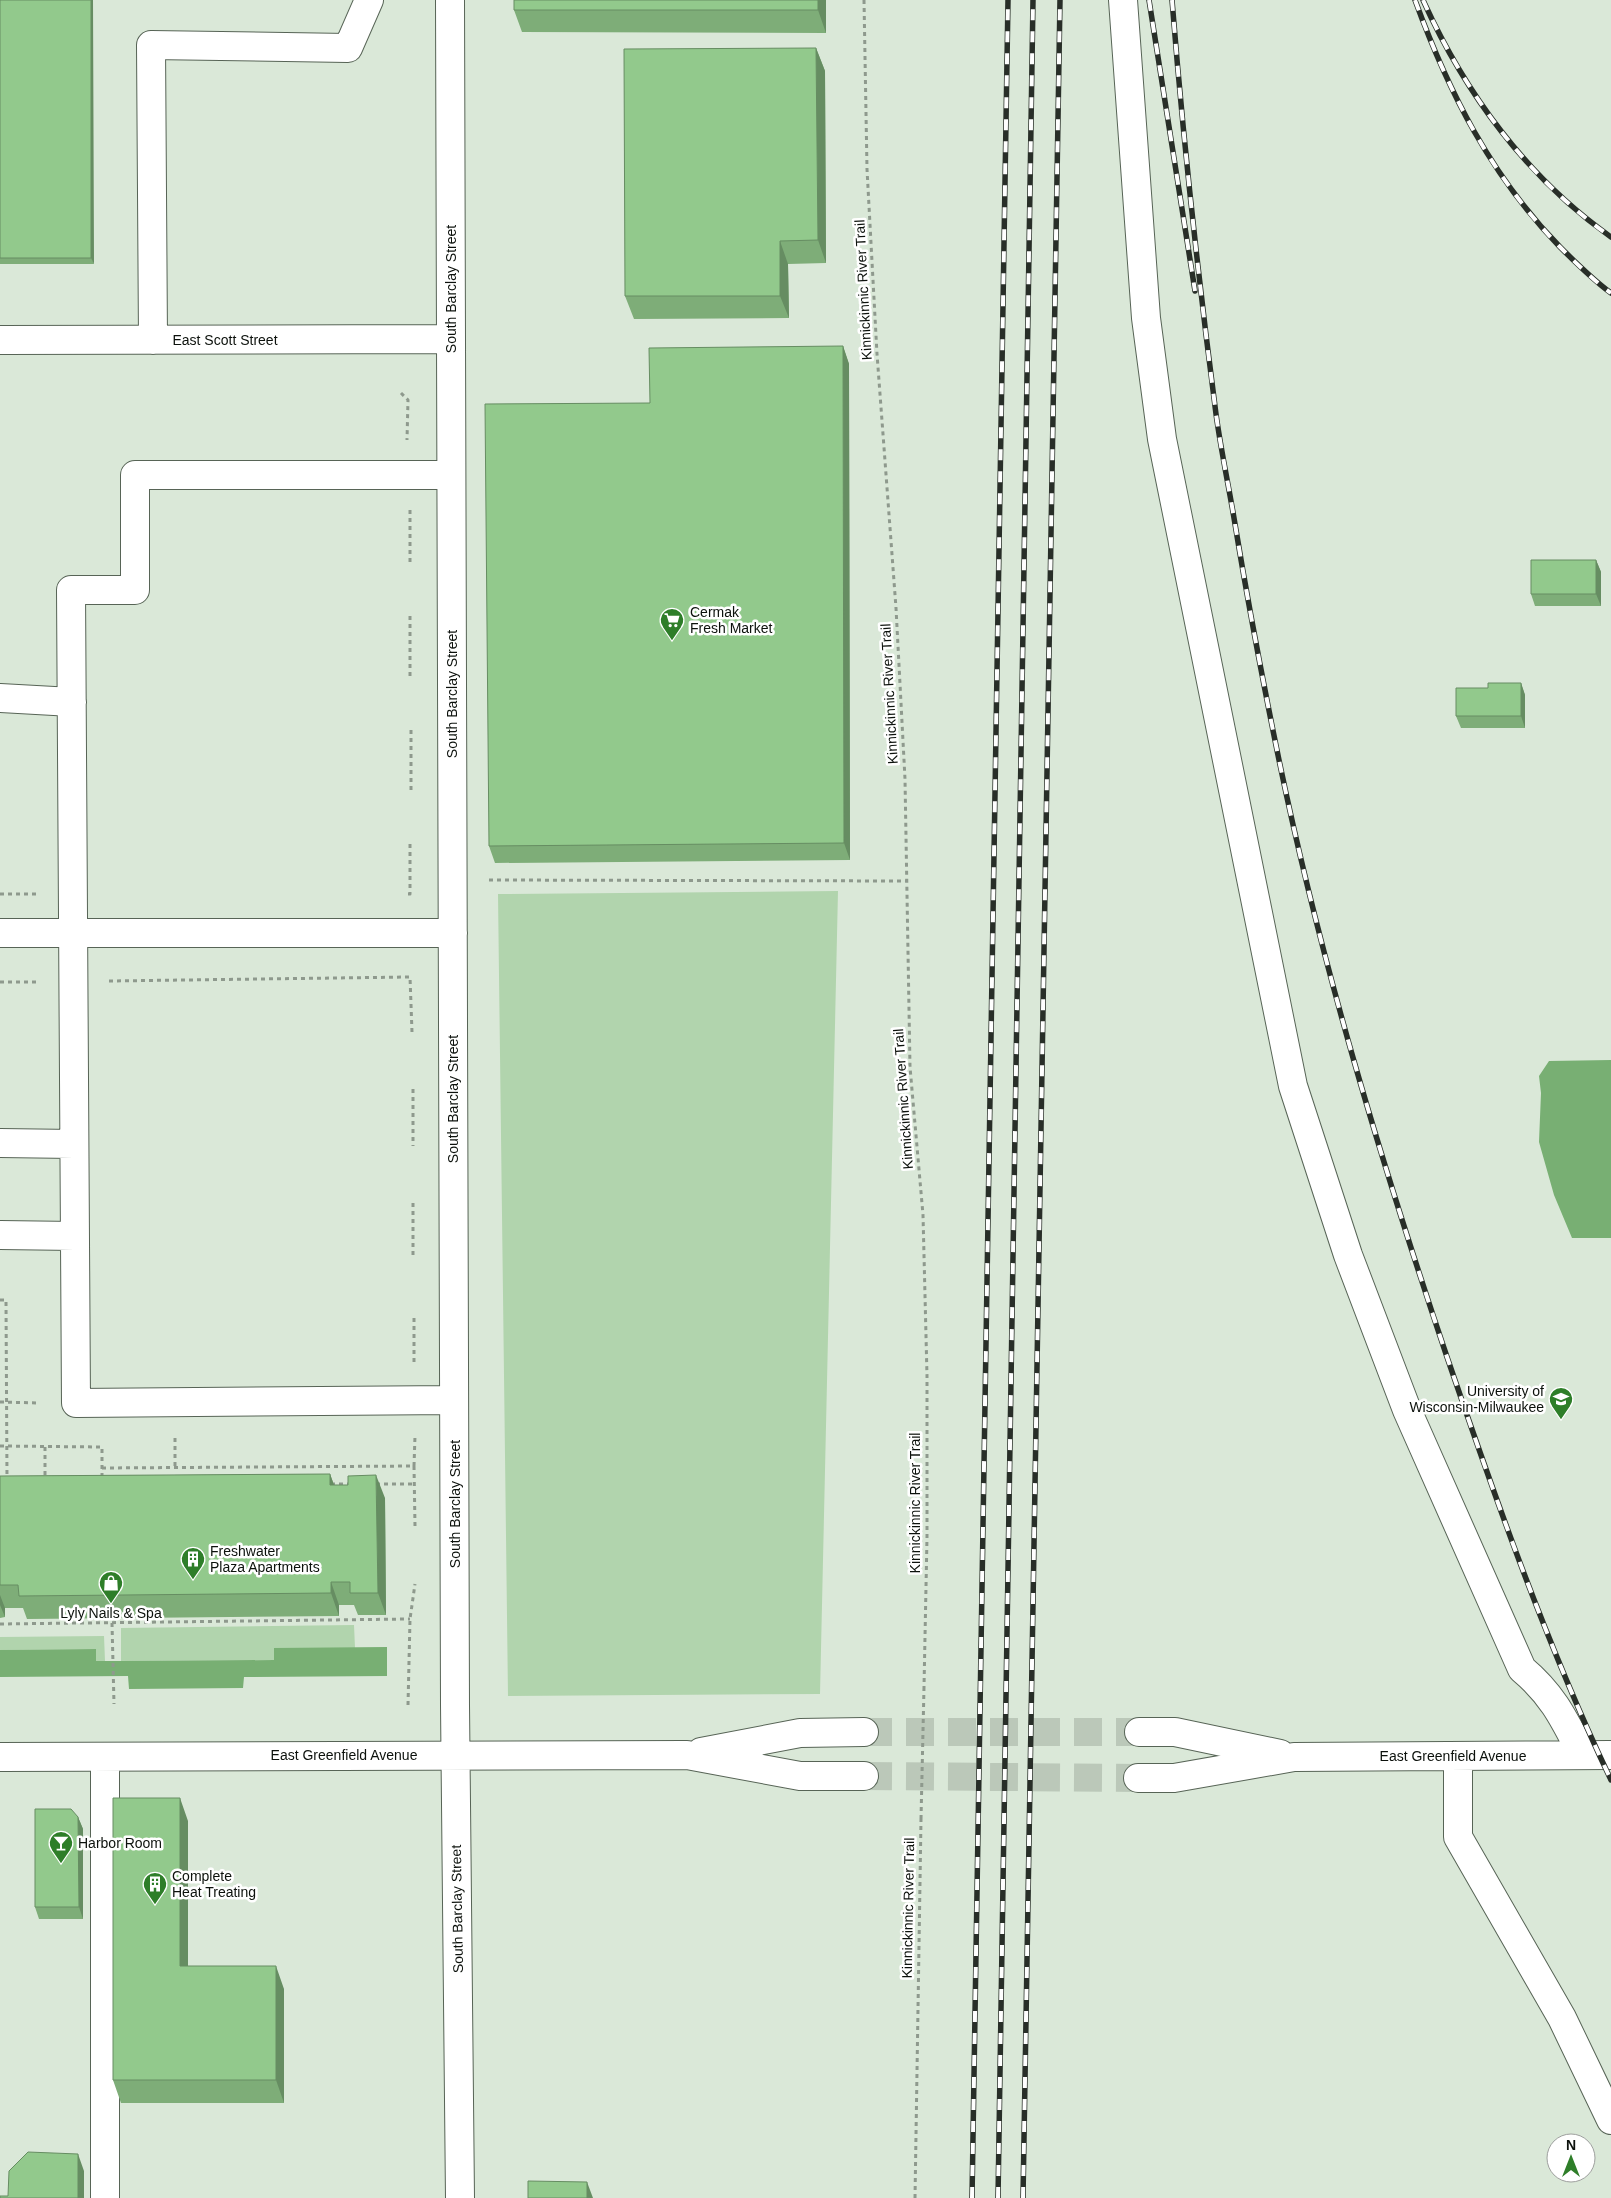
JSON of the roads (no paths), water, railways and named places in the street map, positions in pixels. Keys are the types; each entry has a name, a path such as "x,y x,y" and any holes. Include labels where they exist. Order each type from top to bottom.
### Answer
{"street":[{"path":"153,340 151,46 348,48 368,0"},
{"name":"South Barclay Street","path":"450,0 455,1755 460,2198"},
{"path":"1123,0 1146,318 1162,440 1293,1086 1348,1255 1407,1410 1522,1669 1541,1684 1554,1702 1582,1754"},
{"name":"East Scott Street","path":"0,340 451,339"},
{"path":"451,475 135,476 135,590 71,590 76,1403 454,1400"},
{"path":"0,698 72,702"},
{"path":"0,933 453,932"},
{"path":"0,1143 74,1144"},
{"path":"0,1235 75,1236"},
{"name":"East Greenfield Avenue","path":"687,1755 800,1733 864,1732"},
{"name":"East Greenfield Avenue","path":"1139,1732 1175,1732 1294,1756"},
{"name":"East Greenfield Avenue","path":"0,1757 687,1755 800,1776 864,1776"},
{"name":"East Greenfield Avenue","path":"1138,1778 1174,1778 1294,1756 1611,1755"},
{"path":"105,1756 105,2198"},
{"path":"1458,1756 1458,1837 1562,2018 1611,2120"}],"tunnel":[{"path":"864,1732 1139,1732"},
{"path":"864,1776 1138,1778"}],"railway":[{"path":"972,2198 1008,0"},
{"path":"998,2198 1033,0"},
{"path":"1023,2198 1060,0"},
{"path":"1149,0 1195,291"},
{"path":"1172,0 1191,207 1218,428 1267,701 1314,911 1333,986 1376,1135 1447,1357 1503,1518 1543,1624 1611,1780"},
{"path":"1415,0 1442,68 1474,132 1513,192 1560,247 1611,293"},
{"path":"1423,0 1458,68 1501,131 1552,188 1611,237"}],"place":[{"name":"Cermak Fresh Market","path":"672,641"},
{"name":"University of Wisconsin-Milwaukee","path":"1561,1420"},
{"name":"Freshwater Plaza Apartments","path":"193,1580"},
{"name":"Lyly Nails & Spa","path":"111,1604"},
{"name":"Harbor Room","path":"61,1864"},
{"name":"Complete Heat Treating","path":"155,1905"}]}
